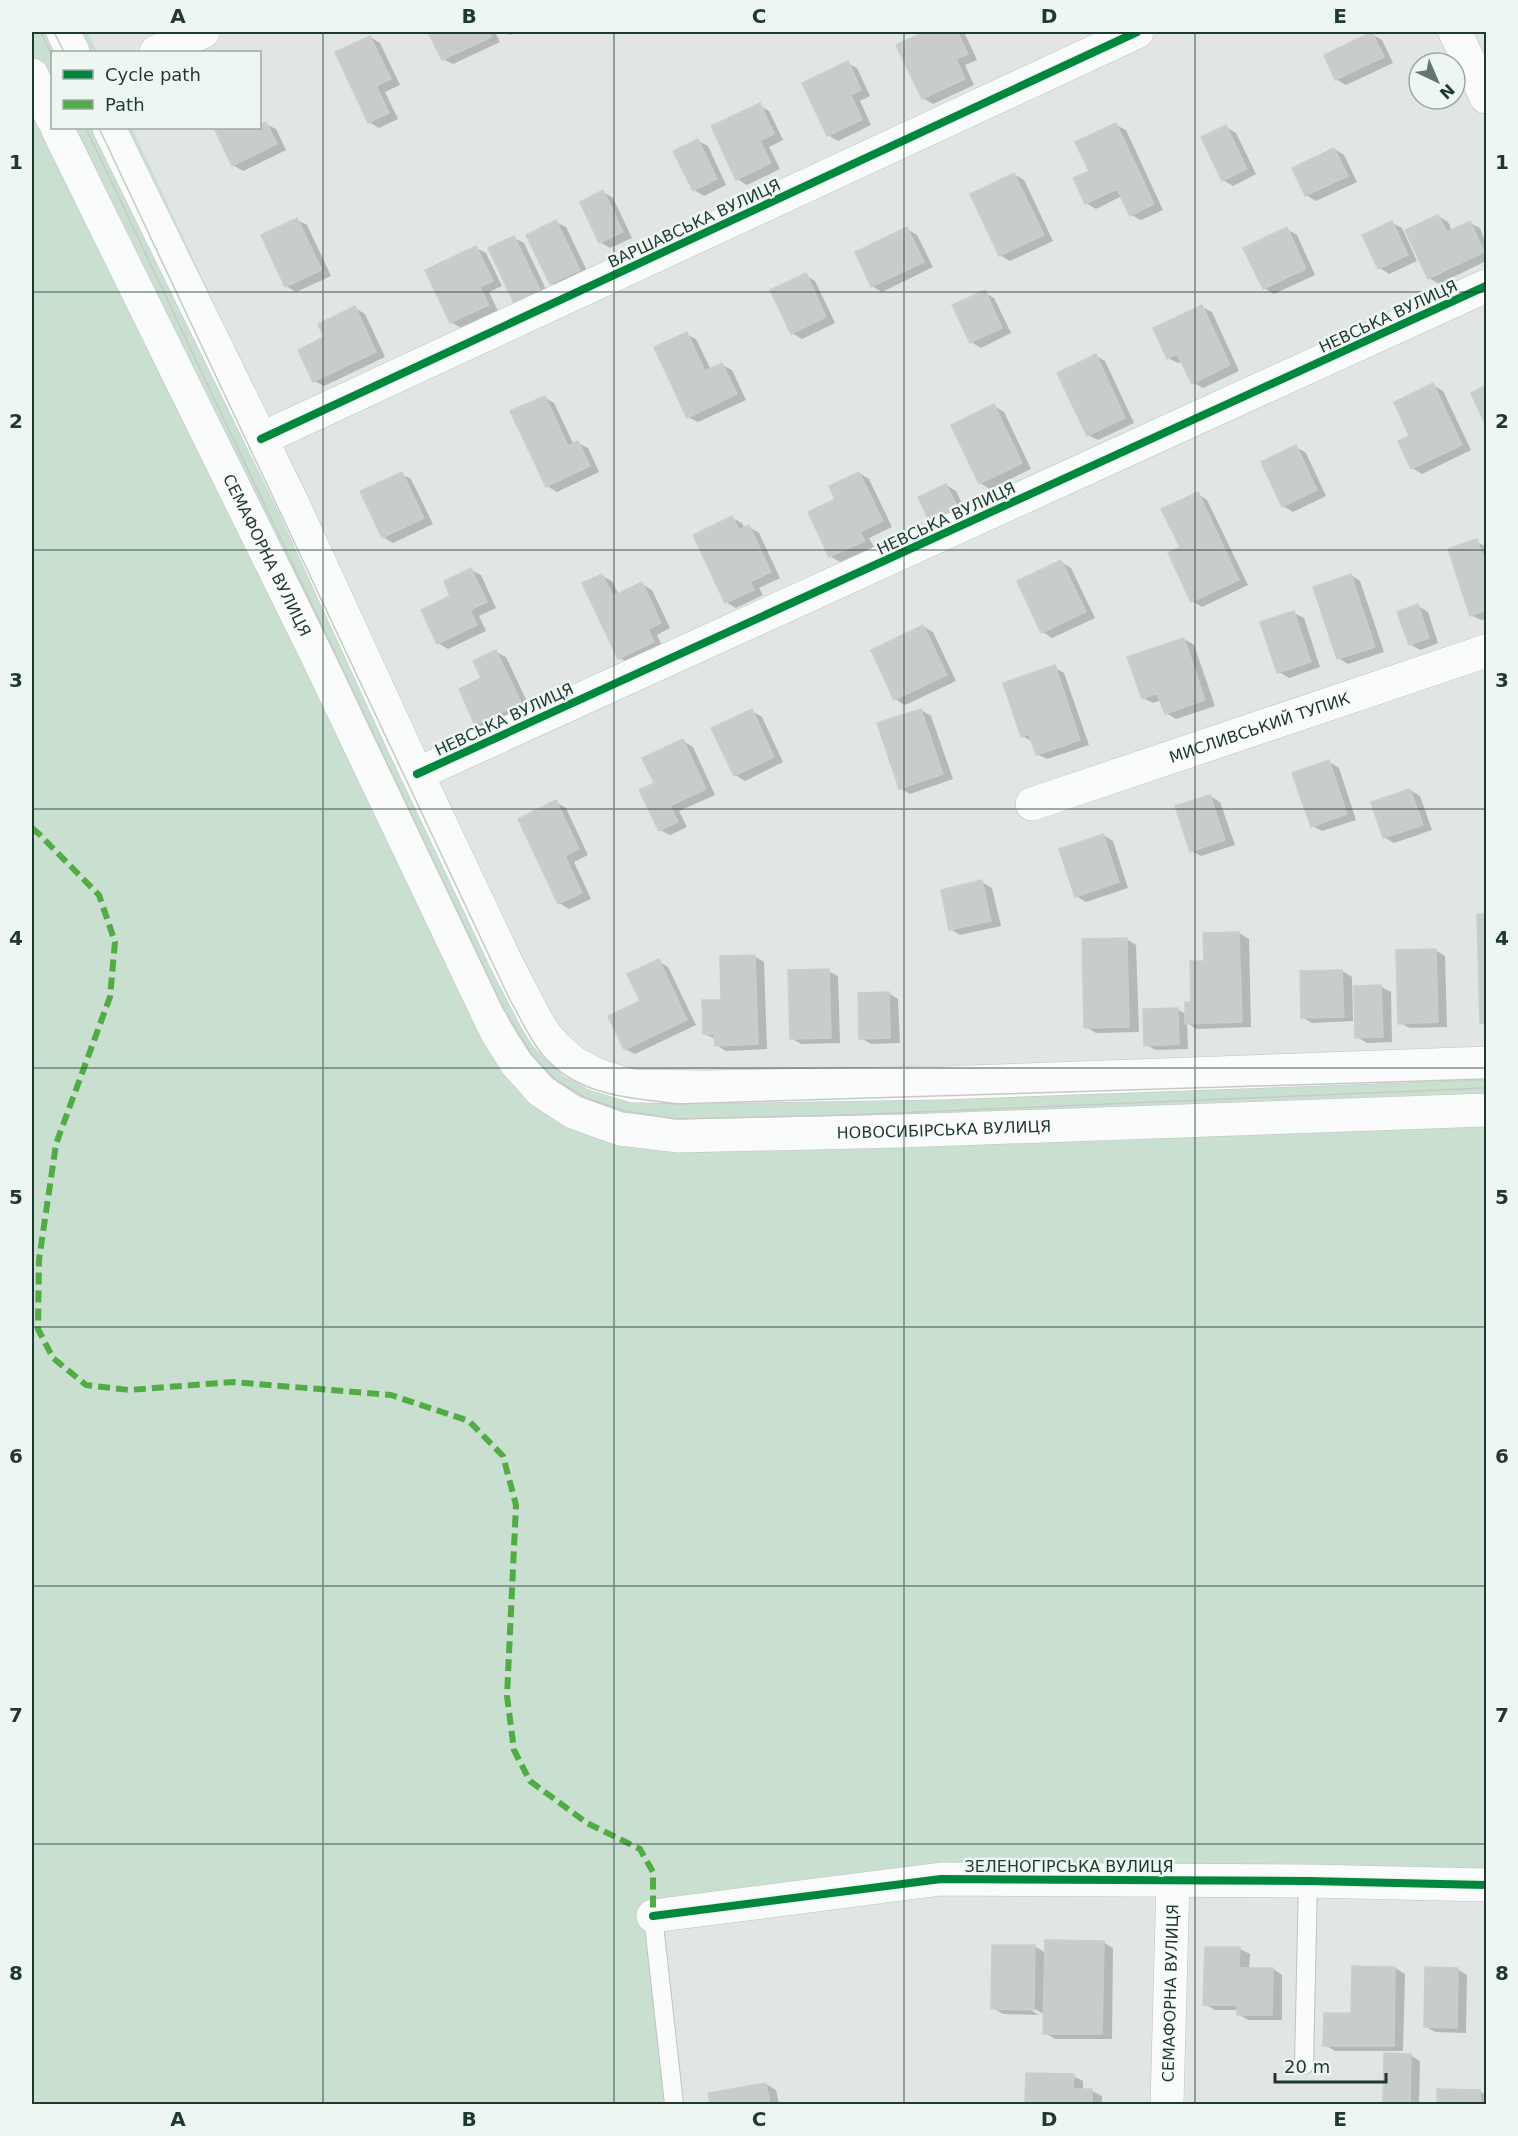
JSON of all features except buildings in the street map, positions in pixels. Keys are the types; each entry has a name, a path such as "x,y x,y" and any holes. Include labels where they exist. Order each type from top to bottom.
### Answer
{"main road":[{"path":"63,32 72,51"},
{"path":"158,51 202,32"},
{"name":"ВАРШАВСЬКА ВУЛИЦЯ","path":"261,439 1137,32"},
{"path":"1455,32 1486,97"},
{"path":"32,75 51,116"},
{"name":"СЕМАФОРНА ВУЛИЦЯ","path":"57,129 299,617 473,983"},
{"path":"109,129 261,439 507,962 536,1020 558,1049 574,1063 597,1075 633,1086 795,1087 1486,1064"},
{"name":"НЕВСЬКА ВУЛИЦЯ","path":"417,774 1486,286"},
{"name":"МИСЛИВСЬКИЙ ТУПИК","path":"1032,804 1486,651"},
{"name":"НОВОСИБІРСЬКА ВУЛИЦЯ","path":"473,983 496,1031 516,1063 541,1091 573,1112 620,1130 678,1136 891,1132 1486,1110"},
{"name":"ЗЕЛЕНОГІРСЬКА ВУЛИЦЯ","path":"653,1917 941,1879 1308,1881 1486,1885"},
{"name":"СЕМАФОРНА ВУЛИЦЯ","path":"1167,2104 1173,1880"}],"lane":[{"path":"1304,2065 1308,1881"},
{"path":"653,1917 674,2104"}],"green space":[{"path":"32,32 88,32 97,51 51,51 51,129 132,129 543,1008 579,1053 633,1086 1486,1063 1486,1885 941,1879 654,1916 674,2104 32,2104"}],"tram line":[{"path":"41,32 51,54"},
{"path":"54,32 64,51"},
{"path":"86,129 503,1008 532,1055 557,1081 586,1098 625,1111 675,1119 849,1115 1486,1088"},
{"path":"99,129 509,998 536,1046 564,1075 599,1091 677,1104 1486,1079"}],"marked path":[{"path":"32,828 99,895 115,942 110,997 56,1144 39,1260 38,1329 53,1358 86,1385 129,1390 233,1382 391,1395 469,1421 503,1456 516,1505 507,1696 514,1750 530,1781 587,1823 640,1849 653,1872 653,1916"}],"cycle path":[{"path":"261,439 1137,32"},
{"path":"417,774 1486,286"},
{"path":"653,1916 941,1879 1308,1881 1486,1885"}]}
